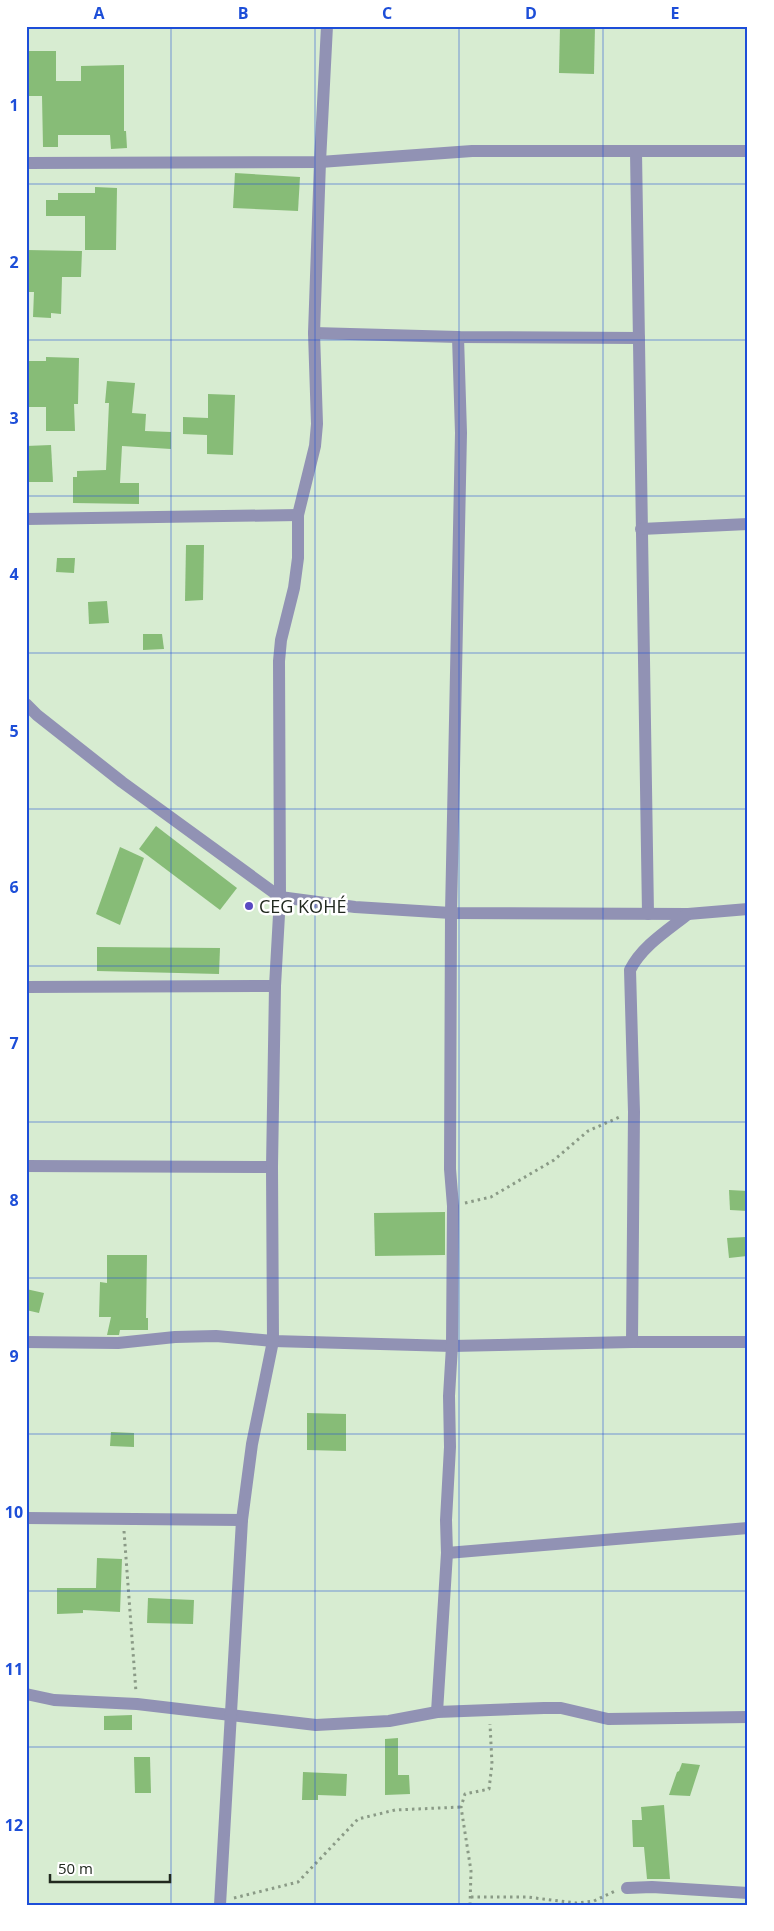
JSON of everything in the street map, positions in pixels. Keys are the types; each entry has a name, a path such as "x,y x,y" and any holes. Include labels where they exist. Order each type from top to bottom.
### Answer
{"street":[{"path":"221,1903 242,1520 252,1444 273,1341 272,1167 274,986 280,897 280,661 282,640 294,588 298,558 298,515 316,439 314,333 327,26"},
{"path":"26,163 320,162 472,151 748,151"},
{"path":"636,152 648,914"},
{"path":"314,333 458,337 639,338"},
{"path":"437,1712 447,1552 446,1520 450,1447 449,1396 452,1346 453,1206 450,1169 451,913 461,433 458,337"},
{"path":"26,519 298,515"},
{"path":"641,528 748,524"},
{"path":"26,704 37,715 122,782 280,897 355,907 451,913 688,914 748,908"},
{"path":"632,1342 634,1112 630,970 635,960 647,948 688,914"},
{"path":"26,987 274,986"},
{"path":"26,1166 272,1167"},
{"path":"26,1342 118,1344 175,1337 208,1336 273,1341 452,1346 632,1342 748,1342"},
{"path":"26,1518 242,1520"},
{"path":"447,1552 748,1528"},
{"path":"26,1694 54,1700 137,1704 316,1725 389,1721 437,1712 561,1708 608,1719 748,1717"},
{"path":"627,1888 652,1887 748,1893"}],"path":[{"path":"453,1206 491,1197 554,1160 588,1130 634,1112"},
{"path":"123,1518 137,1704"},
{"path":"470,1905 471,1871 461,1807 465,1794 489,1789 492,1764 490,1711"},
{"path":"221,1903 298,1882 358,1819 395,1810 461,1807"},
{"path":"471,1898 527,1897 576,1903 594,1901 610,1892 627,1888"}],"building":[{"path":"560,26 595,26 594,74 559,73"},
{"path":"26,51 56,51 56,81 81,81 81,66 124,65 124,131 126,131 127,148 111,149 110,135 58,135 58,147 43,147 42,96 26,96"},
{"path":"235,173 300,177 298,211 233,208"},
{"path":"95,187 117,188 116,250 85,250 85,216 46,216 46,200 58,200 58,193 95,193"},
{"path":"26,250 82,251 81,277 62,277 61,314 51,313 51,318 33,317 34,292 26,292"},
{"path":"46,357 79,358 78,404 74,404 75,431 46,431 46,407 28,407 28,361 46,361"},
{"path":"107,381 135,383 132,413 146,414 145,431 171,432 171,449 122,446 120,483 139,483 139,504 73,503 73,477 77,477 77,471 106,470 109,403 105,403"},
{"path":"208,394 235,395 233,455 207,454 207,435 183,434 183,417 208,418"},
{"path":"51,445 53,482 26,482 26,446"},
{"path":"186,545 204,545 203,600 185,601"},
{"path":"57,558 75,558 74,573 56,572"},
{"path":"107,601 109,623 89,624 88,602"},
{"path":"143,634 162,634 164,649 143,650"},
{"path":"156,826 237,888 220,910 139,849"},
{"path":"120,847 144,858 120,925 96,914"},
{"path":"97,947 220,948 219,974 97,971"},
{"path":"729,1190 748,1191 748,1211 730,1210"},
{"path":"445,1212 445,1255 375,1256 374,1213"},
{"path":"746,1237 747,1256 729,1258 727,1238"},
{"path":"107,1255 147,1255 146,1318 148,1318 148,1330 120,1330 119,1335 107,1335 111,1317 99,1317 100,1282 107,1283"},
{"path":"26,1289 44,1293 39,1313 26,1310"},
{"path":"307,1413 346,1414 346,1451 307,1450"},
{"path":"111,1432 134,1433 134,1447 110,1446"},
{"path":"97,1558 122,1559 120,1612 83,1610 83,1613 57,1614 57,1588 96,1588"},
{"path":"148,1598 194,1600 193,1624 147,1623"},
{"path":"132,1715 132,1730 104,1730 104,1716"},
{"path":"398,1738 398,1775 409,1775 410,1794 385,1795 385,1739"},
{"path":"134,1757 150,1757 151,1793 135,1793"},
{"path":"682,1763 700,1765 690,1796 669,1795 677,1772"},
{"path":"303,1772 347,1774 346,1796 318,1795 318,1800 302,1800"},
{"path":"664,1805 670,1879 647,1879 644,1847 633,1847 632,1820 642,1820 641,1807"}],"place":[{"name":"CEG KOHÉ","path":"249,906"}]}
